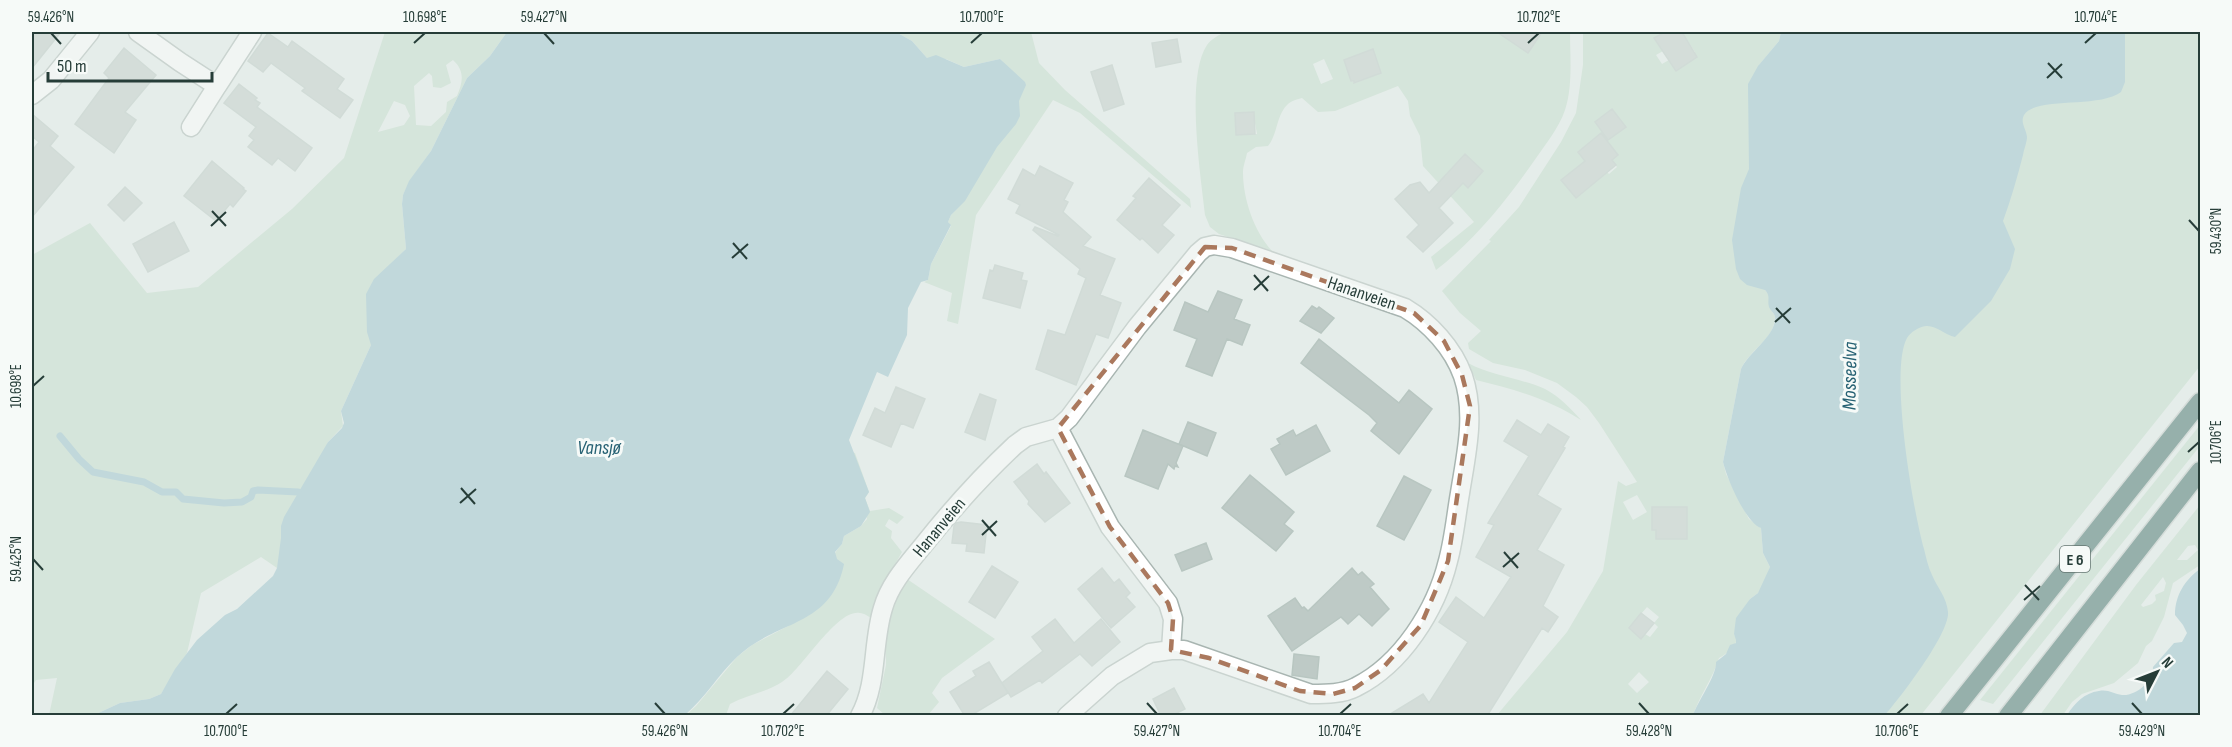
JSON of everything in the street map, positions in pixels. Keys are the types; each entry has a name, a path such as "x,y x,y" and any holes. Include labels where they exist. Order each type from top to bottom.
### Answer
{"highway":[{"name":"E 6","path":"1948,716 2200,402"},
{"name":"E 6","path":"2008,716 2200,471"}],"street":[{"path":"32,95 51,80 90,32"},
{"path":"138,32 217,86"},
{"path":"191,127 252,32"},
{"name":"Hananveien","path":"860,716 869,691 882,609 902,570 951,511 1015,445 1026,437 1058,428 1070,418 1173,282 1205,247 1214,245 1232,248 1405,308 1444,341 1462,375 1470,406 1468,440 1448,561 1439,588 1421,625 1398,654 1381,670 1354,688 1333,694 1311,694 1184,650 1171,650 1150,654 1113,676 1067,716"},
{"path":"1058,428 1110,527 1168,603 1173,619 1171,650"}],"highlighted area":[{"path":"1205,247 1232,248 1414,313 1444,341 1462,375 1470,406 1448,561 1421,625 1381,670 1355,688 1333,694 1300,691 1209,658 1171,650 1173,619 1168,603 1110,527 1058,428"}],"green space":[{"path":"385,32 507,32 490,56 467,78 431,151 403,195 406,249 397,258 371,345 341,411 343,426 328,442 277,568 261,557 201,593 187,653 161,694 149,699 120,703 94,715 49,715 57,678 36,680 32,686 32,255 90,223 147,293 198,287 292,209 344,158","holes":["453,60 460,68 462,77 457,96 447,102 446,112 431,126 416,125 414,86 429,73 432,76 433,87 441,88 451,83 446,65","394,101 405,105 410,116 404,125 378,132"]},
{"path":"896,32 1031,32 1039,63 1065,90 1190,199 1191,208 1080,113 1053,100 976,215 958,324 947,321 952,293 924,282 928,280 931,264 951,226 948,222 951,215 965,200 1007,67 1000,59 964,67 946,59 927,58 912,41"},
{"path":"1225,32 1497,32 1528,52 1542,32 1570,32 1568,101 1547,143 1512,191 1477,233 1436,270 1431,257 1474,222 1423,166 1420,136 1410,116 1408,101 1398,86 1335,111 1318,112 1302,98 1291,102 1284,108 1268,146 1256,147 1247,153 1243,170 1245,193 1251,215 1260,235 1273,252 1219,234 1210,227 1205,215 1196,128 1197,80 1200,60 1207,45 1212,39","holes":["1373,50 1381,73 1355,83 1351,81 1352,76 1346,59","1324,59 1333,79 1321,84 1313,64","1253,112 1257,134 1236,135 1235,113","1465,154 1483,171 1468,188 1463,183 1459,187 1446,174"]},
{"path":"1583,32 1665,32 1655,38 1663,51 1656,55 1662,64 1669,60 1676,70 1695,52 1682,32 1781,32 1779,41 1759,65 1765,290 1770,296 1770,307 1775,316 1774,324 1767,337 1741,369 1723,462 1726,474 1749,519 1761,528 1763,553 1770,567 1763,586 1750,599 1734,634 1736,643 1719,658 1693,715 1497,715 1567,632 1603,571 1618,481 1626,486 1637,482 1599,423 1576,397 1557,383 1525,370 1493,363 1469,349 1468,343 1481,331 1460,313 1442,291 1491,241 1489,240 1519,207 1561,142 1576,113 1583,65","holes":["1612,109 1626,127 1608,140 1595,122","1594,139 1617,167 1609,174 1607,172 1576,198 1562,180 1585,161 1578,152","1637,495 1647,512 1633,520 1623,502","1656,507 1687,507 1687,539 1656,539 1656,530 1652,530 1656,521","1647,607 1659,617 1654,623 1658,627 1650,637 1645,634 1641,638 1629,628","1639,672 1649,682 1637,693 1628,684"]},
{"path":"1991,32 2200,32 2200,366 1921,715 1825,715 1853,481"},
{"path":"1468,363 1545,389 1560,399 1581,420 1556,406 1530,396 1476,380"},
{"path":"2200,425 2200,446 1993,704 1980,700"},
{"path":"848,451 855,453 869,492 865,498 870,511 889,508 904,517 897,524 889,519 885,526 892,531 891,538 902,552 886,580 873,619 860,613 851,614 841,620 782,682 730,704 726,715 685,716 737,657 752,645 788,626 842,544 844,536 861,526 867,519"},
{"path":"2200,505 2200,565 2173,583 2164,617 2138,663 2114,683 2082,694 2072,702 2063,715 2040,715 2136,585","holes":["2195,545 2198,550 2187,560 2177,560 2188,546","2163,577 2166,583 2164,591 2155,595 2156,600 2152,604 2143,607 2141,605"]},
{"path":"907,579 995,639 942,678 932,693 939,702 928,715 885,715 877,708 886,665 886,622 893,601"}],"water":[{"name":"Vansjø","path":"507,32 896,32 912,41 927,58 936,55 964,67 1000,59 1025,82 1026,85 1019,101 1020,116 997,147 965,201 951,215 948,222 951,225 931,264 928,280 921,282 908,308 907,335 888,377 877,372 849,440 869,492 865,498 870,512 861,526 844,536 842,544 835,552 837,559 844,564 837,585 815,612 769,635 737,657 685,715 94,715 120,703 149,699 161,694 175,669 197,640 225,615 237,609 273,576 277,568 284,517 328,442 342,428 344,423 341,411 371,345 367,332 366,294 374,279 406,249 402,204 409,181 431,151 467,78 490,56"},
{"name":"Mosseelva","path":"1781,32 2125,32 2125,82 2121,92 2098,100 2041,106 2030,109 2024,115 2027,141 2003,221 2015,249 2010,269 1991,301 1955,337 1926,326 1915,330 1907,338 1902,355 1901,379 1909,474 1927,562 1946,602 1948,612 1941,635 1933,649 1885,715 1693,715 1714,674 1716,662 1726,654 1730,645 1736,643 1734,634 1736,618 1750,599 1758,593 1770,567 1763,553 1761,528 1749,518 1743,509 1723,462 1741,369 1771,332 1775,319 1769,307 1767,292 1747,285 1740,279 1736,269 1732,240 1741,188 1749,169 1748,84 1758,66 1779,41"},
{"path":"2200,569 2200,715 2067,715 2084,696 2094,692 2108,691 2128,695 2143,687 2153,667 2174,643 2182,642 2187,633 2175,615 2175,608 2185,583"}],"building":[{"path":"32,32 61,32 32,68"},
{"path":"1497,32 1542,32 1528,53"},
{"path":"1665,32 1682,32 1697,57 1676,71 1654,38"},
{"path":"268,33 288,47 292,41 344,79 337,89 353,100 340,118 302,91 305,88 271,63 263,72 248,61"},
{"path":"1177,39 1181,62 1156,67 1152,43"},
{"path":"124,48 156,75 125,112 136,120 114,153 75,124 109,78 104,73"},
{"path":"1373,49 1381,73 1354,83 1351,81 1344,60"},
{"path":"1112,65 1124,104 1104,111 1091,72"},
{"path":"239,84 257,98 255,100 260,103 257,107 312,148 295,171 278,158 272,165 248,147 254,140 249,136 256,127 224,103"},
{"path":"1612,109 1626,127 1608,140 1595,122"},
{"path":"1254,112 1255,134 1236,135 1235,113"},
{"path":"32,114 58,136 50,146 74,167 32,217 32,151 39,142 32,136"},
{"path":"1601,133 1618,155 1612,160 1616,165 1576,198 1561,180 1585,161 1578,152"},
{"path":"1465,154 1483,171 1468,188 1463,183 1439,208 1453,223 1423,252 1407,237 1419,225 1395,199 1410,185 1420,182 1429,193"},
{"path":"212,161 246,191 233,207 230,204 216,221 184,196"},
{"path":"1040,166 1073,183 1064,200 1068,202 1063,212 1091,237 1083,246 1115,259 1100,295 1121,303 1108,338 1096,334 1076,385 1036,369 1048,330 1065,335 1086,278 1078,274 1080,269 1033,230 1035,227 1059,235 1016,213 1020,205 1008,199 1023,169 1035,176"},
{"path":"1149,178 1180,205 1162,225 1174,235 1158,253 1117,220 1136,198 1133,196"},
{"path":"125,187 142,203 124,221 108,205"},
{"path":"174,222 189,251 148,272 133,244"},
{"path":"995,265 1023,273 1021,280 1027,281 1020,308 983,298 990,270 993,271"},
{"path":"1218,291 1242,300 1234,319 1250,325 1242,345 1227,339 1212,376 1186,366 1197,339 1174,330 1185,302 1208,312"},
{"path":"1312,306 1317,309 1319,307 1334,318 1321,333 1300,321"},
{"path":"1319,339 1399,403 1409,390 1432,409 1399,454 1371,431 1377,423 1369,415 1301,363"},
{"path":"896,387 925,399 913,428 901,423 891,447 863,435 875,408 885,413"},
{"path":"980,394 996,400 985,440 965,432"},
{"path":"1517,420 1541,435 1548,424 1569,437 1563,447 1565,448 1537,495 1561,509 1537,550 1564,565 1543,606 1558,617 1548,632 1542,628 1487,716 1387,716 1423,694 1429,703 1468,642 1439,622 1456,597 1484,618 1511,577 1476,557 1494,525 1488,523 1529,456 1504,441"},
{"path":"1188,422 1216,433 1207,456 1179,444"},
{"path":"1316,425 1330,451 1286,475 1271,449 1280,444 1277,439 1293,430 1296,436"},
{"path":"1143,430 1183,446 1176,463 1178,467 1175,466 1174,469 1168,464 1158,489 1125,476"},
{"path":"1037,464 1070,503 1045,522 1028,504 1029,501 1014,482"},
{"path":"1250,475 1294,512 1284,524 1293,531 1276,551 1222,508"},
{"path":"1404,476 1431,490 1404,540 1377,526"},
{"path":"1652,507 1687,507 1687,539 1656,539 1656,530 1652,530"},
{"path":"961,522 987,525 984,553 966,551 967,544 952,543 954,526"},
{"path":"1206,543 1212,559 1182,571 1175,555"},
{"path":"992,566 1018,582 995,618 969,602"},
{"path":"1102,568 1114,583 1119,579 1130,593 1126,597 1135,607 1111,628 1078,589"},
{"path":"1352,568 1358,575 1362,572 1374,584 1370,587 1389,609 1372,626 1359,614 1348,624 1341,617 1292,651 1268,616 1295,598 1302,608 1308,611"},
{"path":"1641,613 1654,623 1641,639 1629,628"},
{"path":"1055,619 1074,643 1101,619 1120,642 1092,666 1080,654 1042,683 1040,680 1011,697 1002,683 1043,651 1032,637"},
{"path":"1294,654 1319,657 1317,679 1292,675"},
{"path":"989,662 1008,693 970,716 965,716 950,692 976,676 973,671"},
{"path":"827,671 848,689 826,716 790,716"},
{"path":"1174,688 1185,709 1171,716 1161,716 1153,699"}],"waterway":[{"path":"60,436 93,472 144,482 162,492 176,492 183,499 224,503 242,502 251,497 253,491 258,490 298,492"}]}
